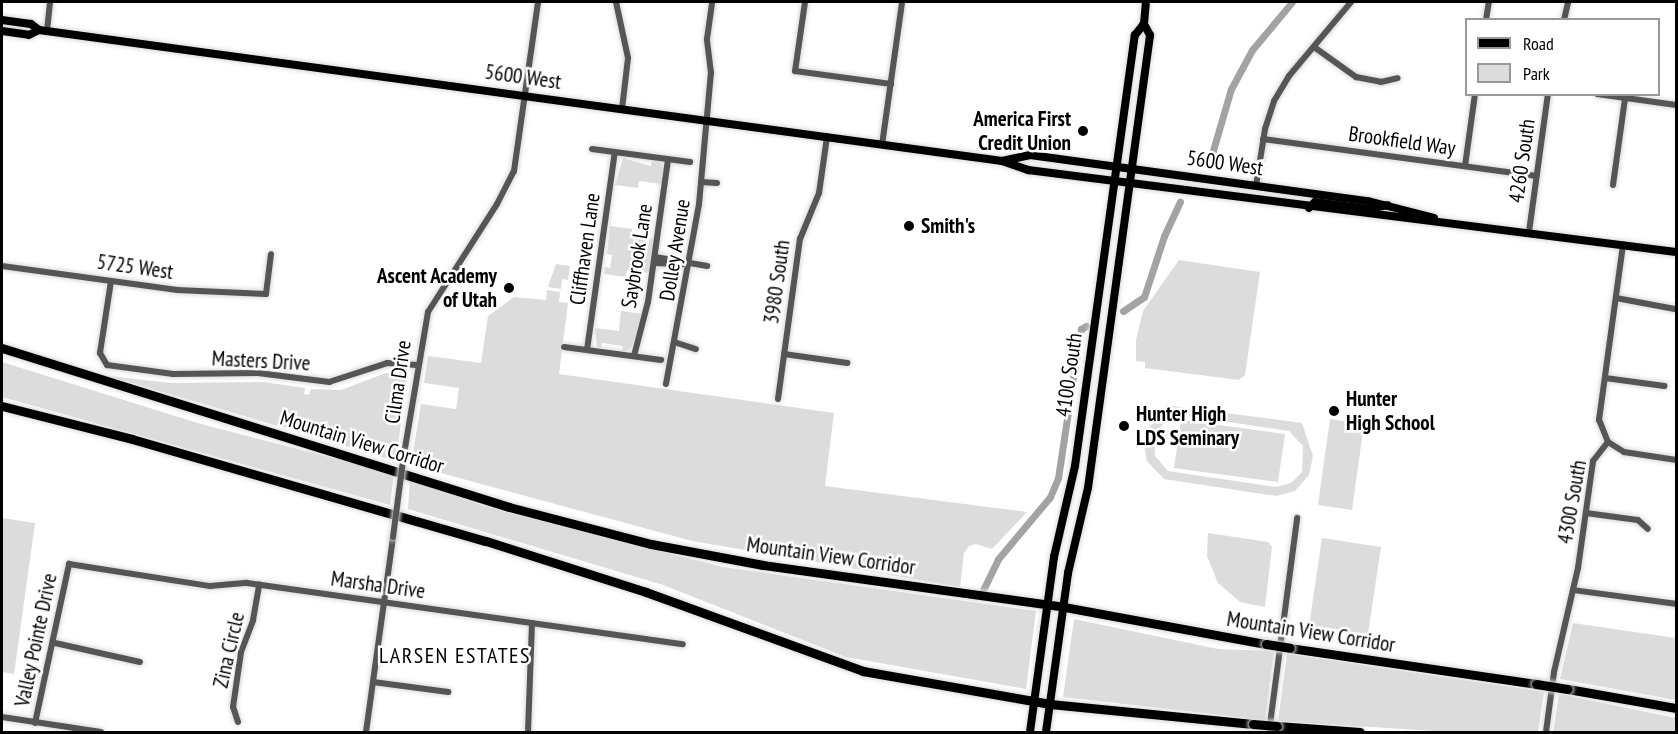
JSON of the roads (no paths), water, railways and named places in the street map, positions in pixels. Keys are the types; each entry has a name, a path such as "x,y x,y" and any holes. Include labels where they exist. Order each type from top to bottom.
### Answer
{"highway":[{"name":"Mountain View Corridor","path":"2,348 584,527 734,560 1047,604 1290,648 1536,684 1677,708"},
{"path":"2,406 132,439 486,541 646,591 842,664 959,689 1034,702 1253,724 1273,729 1360,732"}],"main road":[{"name":"4100 South","path":"1046,732 1064,607 1088,488 1150,35 1144,24 1146,2"},
{"name":"5600 West","path":"2,20 31,24 43,31 1002,161 1028,170 1114,182 1407,221 1442,220"},
{"name":"4100 South","path":"1030,732 1047,604 1075,466 1135,35 1144,24"},
{"name":"5600 West","path":"2,31 29,35 43,31"},
{"name":"5600 West","path":"1002,161 1030,155 1389,204 1442,220 1677,252"},
{"path":"1309,208 1315,202 1368,209 1389,204"}],"street":[{"path":"43,31 50,2"},
{"name":"Cilma Drive","path":"366,732 417,365 431,303 512,176 538,2"},
{"path":"616,2 617,19 628,58 622,109"},
{"name":"Dolley Avenue","path":"666,384 700,182 711,73 707,39 712,2"},
{"path":"805,2 795,71 891,84"},
{"path":"882,145 902,2"},
{"path":"1256,186 1263,139 1279,92 1351,2"},
{"path":"1486,18 1489,2"},
{"path":"1564,18 1568,2"},
{"path":"1314,46 1342,69 1362,79 1381,82 1398,78"},
{"path":"1465,166 1475,96"},
{"name":"4260 South","path":"1529,232 1548,96"},
{"path":"1611,96 1677,105"},
{"path":"1613,185 1625,98"},
{"name":"3980 South","path":"778,399 800,239 819,193 827,137"},
{"name":"Brookfield Way","path":"1263,139 1537,176"},
{"path":"592,149 690,162"},
{"name":"Cliffhaven Lane","path":"587,350 615,152"},
{"name":"Saybrook Lane","path":"634,356 646,311 668,159"},
{"path":"700,182 717,183"},
{"name":"4300 South","path":"1546,732 1573,590 1594,458 1608,442 1599,420 1623,245"},
{"name":"5725 West","path":"2,266 184,290 266,294 271,254"},
{"path":"654,260 707,266"},
{"name":"Masters Drive","path":"111,281 102,362 173,374 258,372 329,382 387,363 417,365"},
{"path":"1616,298 1675,309"},
{"path":"674,342 696,349"},
{"path":"564,346 661,360"},
{"path":"784,354 847,363"},
{"path":"1605,378 1664,386"},
{"path":"1608,442 1624,452 1677,460"},
{"path":"1586,513 1638,520 1648,529"},
{"path":"1273,729 1297,518"},
{"name":"Marsha Drive","path":"69,564 210,586 259,585 683,644"},
{"name":"Valley Pointe Drive","path":"35,723 55,643 69,564"},
{"name":"Zina Circle","path":"238,722 233,707 241,652 252,624 259,585"},
{"path":"1573,590 1677,604"},
{"path":"528,732 532,623"},
{"path":"55,643 140,662"},
{"path":"373,682 448,692"},
{"path":"2,717 101,732"}],"waterway":[{"path":"1209,164 1231,89 1252,50 1292,2"},
{"path":"1123,311 1144,297 1164,236 1180,202"},
{"path":"1072,384 1081,329 1086,326"},
{"path":"983,590 998,559 1050,497 1058,478 1070,399"}],"place":[{"name":"America First Credit Union","path":"1083,131"},
{"name":"Smith's","path":"909,226"},
{"name":"Ascent Academy of Utah","path":"509,288"},
{"name":"Hunter High School","path":"1334,411"},
{"name":"Hunter High LDS Seminary","path":"1124,426"}],"district":[{"name":"LARSEN ESTATES","path":"455,656"}]}
